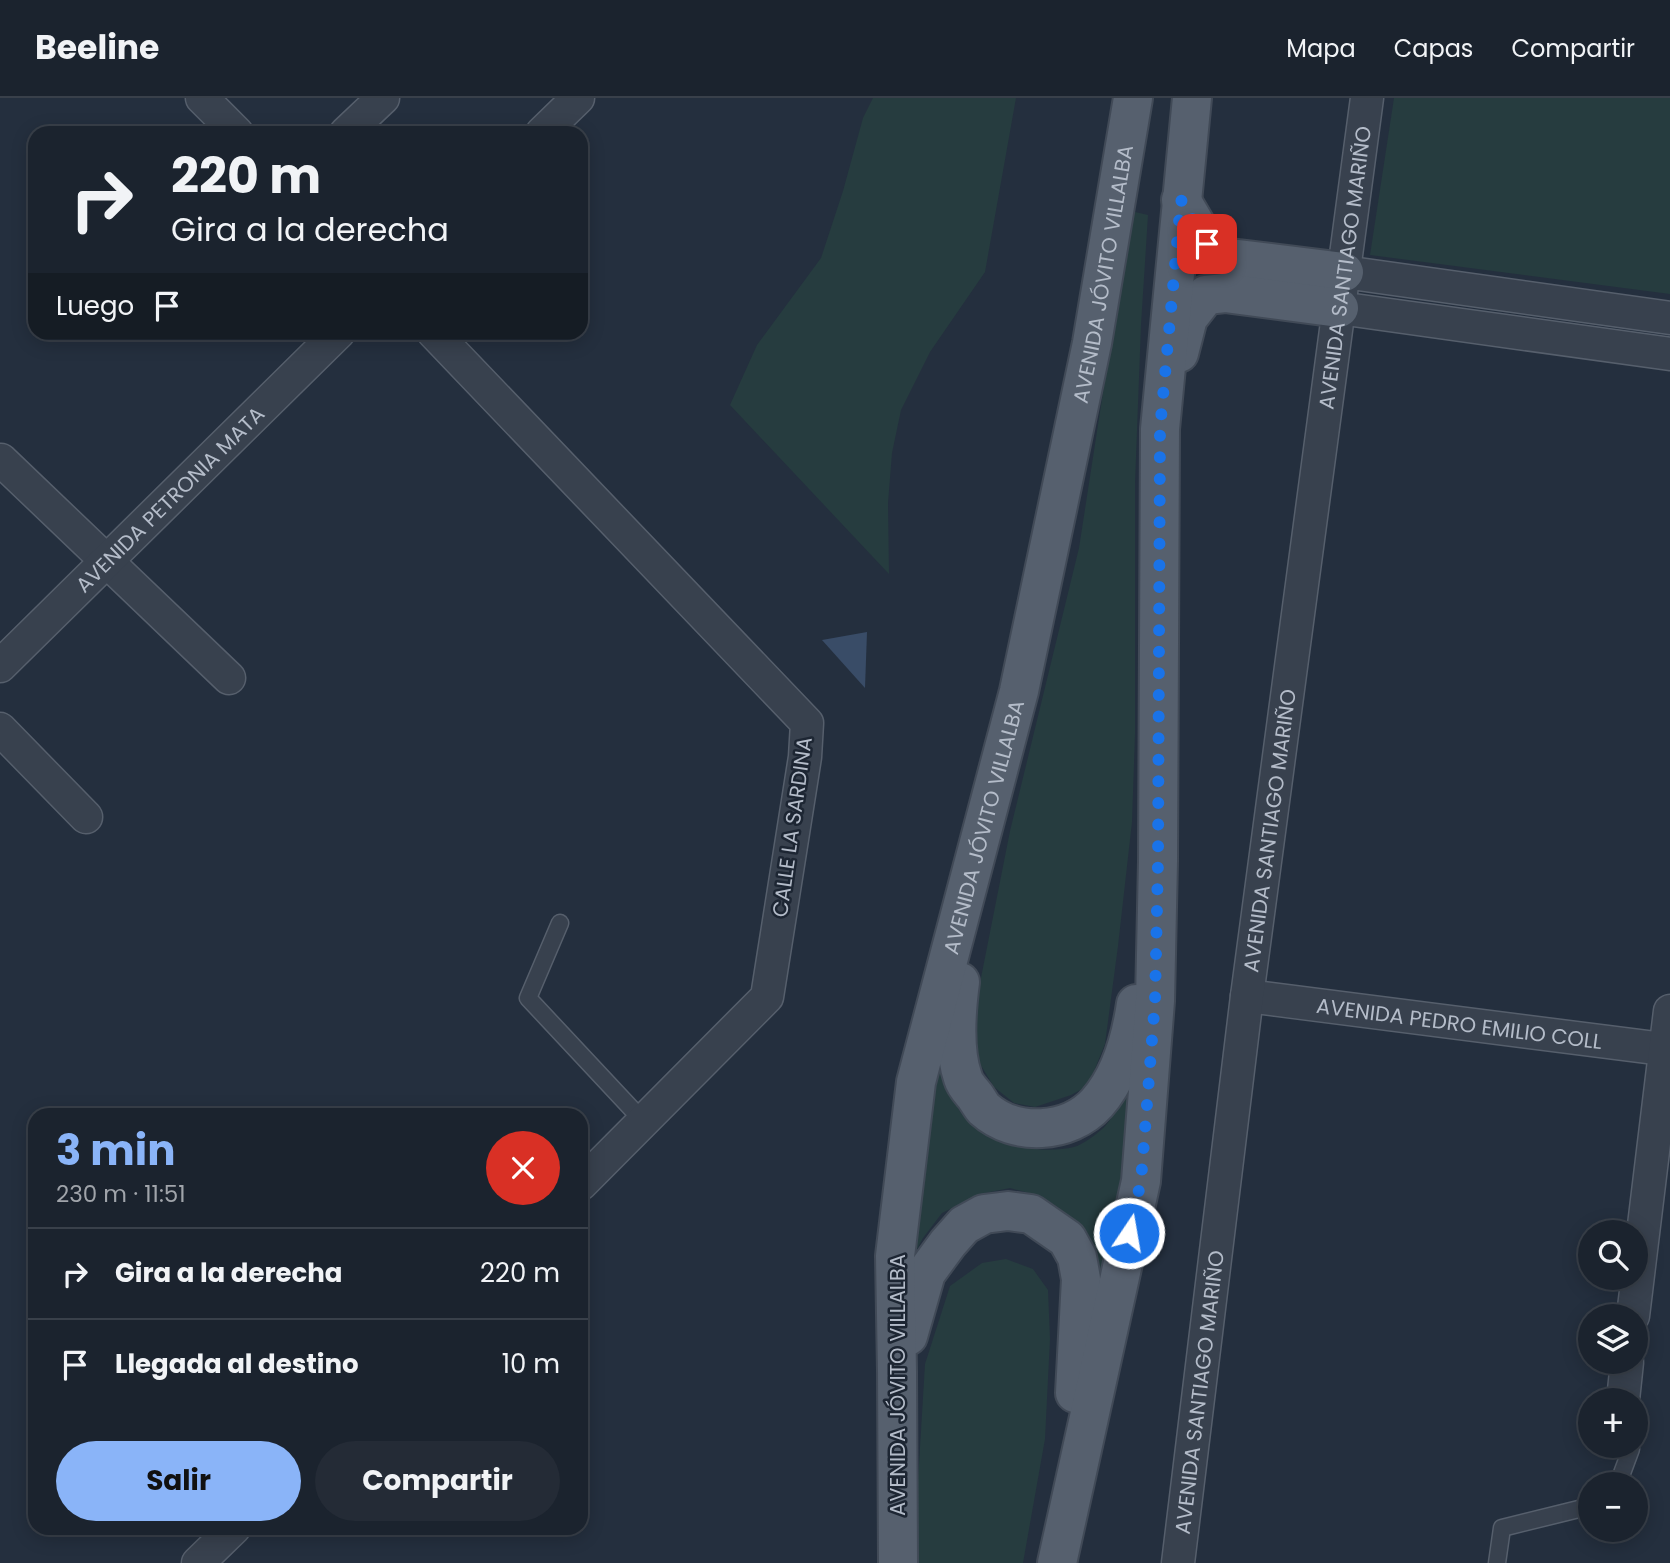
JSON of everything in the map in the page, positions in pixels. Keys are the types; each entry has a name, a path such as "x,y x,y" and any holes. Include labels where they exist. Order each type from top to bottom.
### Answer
{"main road":[{"name":"AVENIDA JÓVITO VILLALBA","path":"898,1563 895,1256 916,1082 1019,691 1092,343 1133,98"},
{"path":"1057,1563 1141,1181 1155,1001 1160,429 1192,98"},
{"path":"1181,200 1207,244 1230,258 1341,290"},
{"path":"1160,429 1188,318 1206,295 1341,290"},
{"path":"983,831 957,1003 957,1045 963,1080 984,1109 1007,1123 1030,1129 1055,1128 1078,1117 1096,1104 1123,1059 1133,1030 1158,861"},
{"path":"897,1371 926,1273 964,1225 984,1214 1009,1211 1031,1214 1067,1239 1077,1257 1082,1279 1066,1521"}],"street":[{"path":"202,98 230,126"},
{"path":"353,126 383,98"},
{"path":"549,126 578,98"},
{"name":"AVENIDA SANTIAGO MARIÑO","path":"1178,1563 1247,996 1367,98"},
{"path":"1341,290 1670,318"},
{"path":"1341,290 1670,354"},
{"name":"AVENIDA PETRONIA MATA","path":"0,666 331,340"},
{"name":"CALLE LA SARDINA","path":"441,340 807,723 768,997 588,1177"},
{"path":"1,460 229,678"},
{"path":"0,729 86,817"},
{"name":"AVENIDA PEDRO EMILIO COLL","path":"1247,996 1667,1050"},
{"path":"1635,1304 1670,1011"},
{"path":"198,1563 227,1535"}],"lane":[{"path":"560,923 528,998 644,1122"},
{"path":"1497,1563 1502,1528 1578,1509"}],"green space":[{"path":"873,98 1016,98 985,272 930,352 901,410 892,453 888,503 889,574 730,405 757,345 821,258 863,118"},
{"path":"1394,98 1670,98 1670,294 1370,255"},
{"path":"1131,211 1148,215 1135,483 1135,734 1132,822 1105,1044 1088,1086 1071,1095 1035,1107 1014,1103 994,1087 977,1059 976,1003 1010,831 1079,548"},
{"path":"943,1056 951,1090 958,1108 967,1120 993,1138 1026,1148 1059,1149 1074,1147 1088,1140 1110,1120 1131,1080 1122,1169 1100,1307 1075,1222 1056,1206 1036,1195 1010,1188 980,1194 942,1213 923,1238 910,1262 935,1087"},
{"path":"1006,1259 1033,1269 1048,1290 1050,1339 1045,1439 1023,1563 917,1563 916,1514 925,1364 950,1286 982,1263"}],"water":[{"path":"867,632 865,688 822,640"}],"route":[{"path":"1129,1233 1141,1181 1155,1001 1160,429 1181,200 1207,244"}]}
